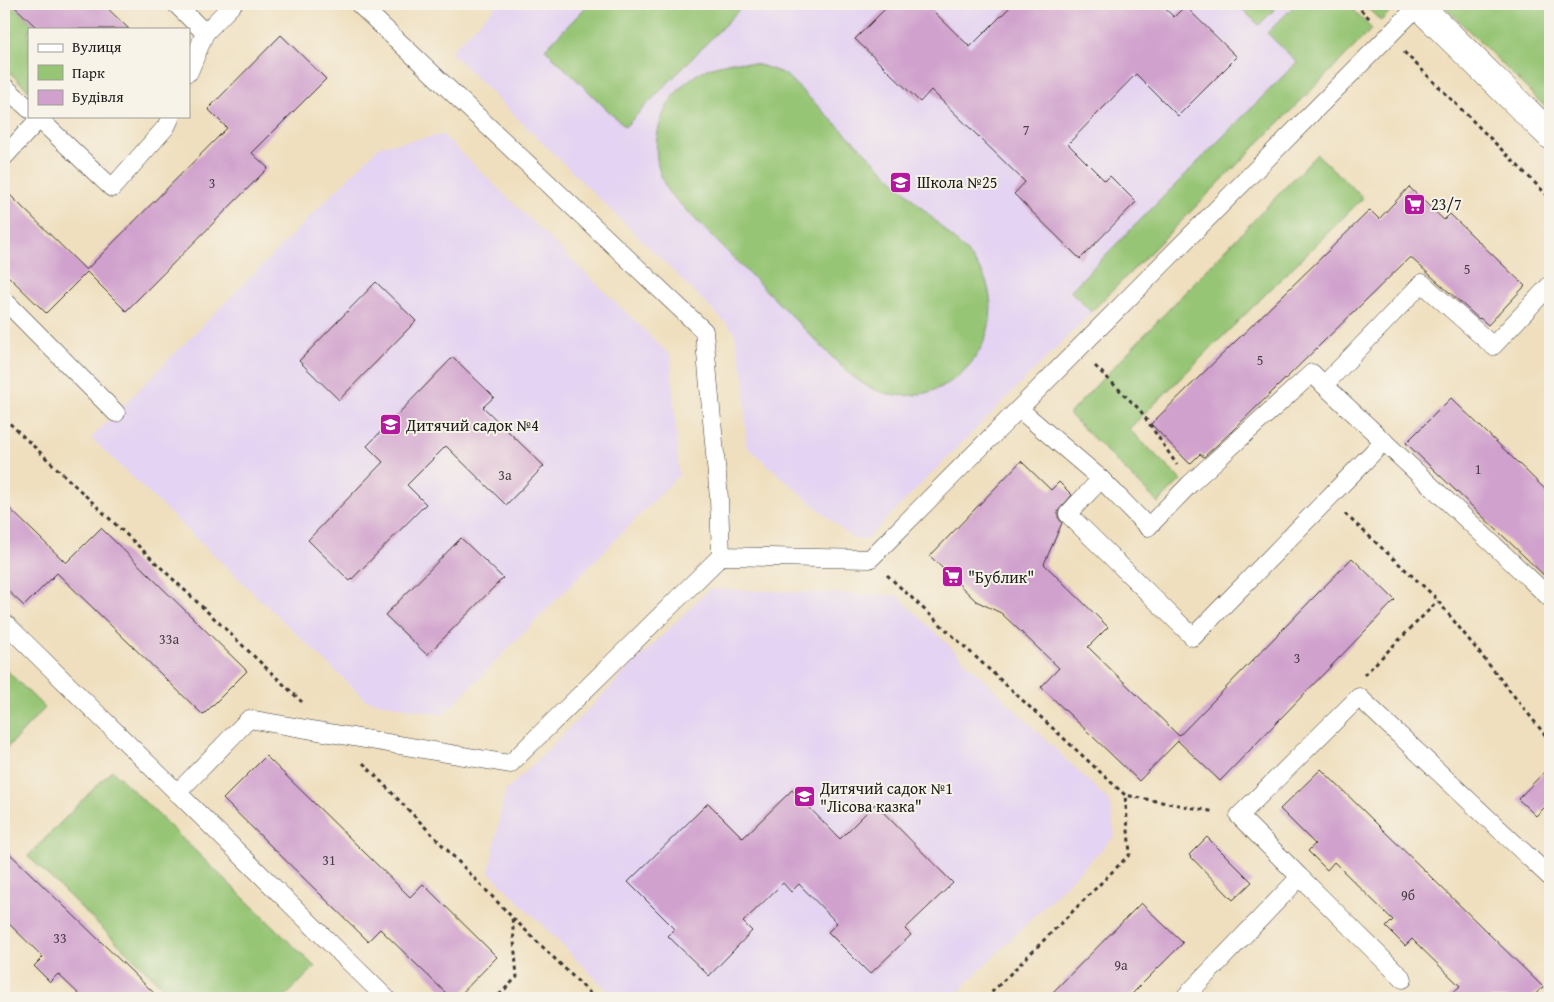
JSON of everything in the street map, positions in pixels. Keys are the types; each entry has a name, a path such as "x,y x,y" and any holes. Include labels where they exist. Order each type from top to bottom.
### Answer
{"street":[{"path":"1418,4 1550,135"}],"lane":[{"path":"176,4 205,33"},
{"path":"190,70 205,33 234,4"},
{"path":"359,4 704,331 719,498 721,556"},
{"path":"177,793 249,719 510,764 721,556 870,559 1418,4"},
{"path":"4,86 28,109"},
{"path":"4,157 32,118"},
{"path":"37,118 112,188 166,127 170,118"},
{"path":"1324,385 1422,283 1493,346 1550,285"},
{"path":"7,309 116,413"},
{"path":"1019,409 1101,480 1148,527 1190,484 1312,372 1550,598"},
{"path":"1101,480 1068,514 1193,637 1384,441"},
{"path":"4,622 386,998"},
{"path":"1403,979 1239,816 1359,697 1549,873"},
{"path":"1184,998 1300,877"}],"path":[{"path":"1355,4 1550,198"},
{"path":"1078,350 1140,410 1190,484"},
{"path":"4,418 335,734 512,917 595,998"},
{"path":"1329,499 1434,596 1550,741"},
{"path":"870,559 1124,795 1239,816"},
{"path":"986,998 1130,854 1124,795"},
{"path":"496,998 516,977 512,917"}],"shaded area":[{"name":"Школа №25","path":"498,4 1347,4 1372,29 867,539 853,539 746,446 745,382 734,331 450,52"},
{"name":"Дитячий садок №4","path":"443,135 671,356 679,475 443,715 366,700 91,438 380,146"},
{"name":"Дитячий садок №1 \"Лісова казка\"","path":"709,589 897,595 1110,802 1115,836 952,998 615,998 489,872 505,792"}],"green space":[{"path":"4,4 12,4 37,28 28,28 28,90 4,67"},
{"path":"589,4 739,4 742,7 625,127 545,49"},
{"path":"1237,4 1280,4 1259,25"},
{"path":"1296,4 1347,4 1372,29 1091,312 1070,291 1297,62 1267,33"},
{"path":"1363,4 1397,4 1381,21"},
{"path":"1442,4 1550,4 1550,112"},
{"path":"731,62 759,65 786,75 965,250 979,269 986,281 991,306 988,329 979,351 965,369 947,384 926,393 903,396 878,391 861,382 846,371 669,193 661,176 657,159 659,126 665,111 673,97 697,74 712,67"},
{"path":"1317,154 1363,198 1129,429 1181,480 1158,503 1069,414"},
{"path":"4,668 45,708 4,751"},
{"path":"112,770 315,967 284,998 174,998 28,856"}],"building":[{"path":"12,4 103,4 128,28 37,28"},
{"path":"890,4 926,4 970,47 1013,4 1160,4 1174,17 1185,6 1237,57 1178,116 1136,74 1068,144 1105,181 1110,176 1136,202 1080,259 1014,194 1025,182 931,90 920,102 855,39"},
{"path":"281,35 326,79 252,153 268,168 126,311 87,272 46,313 4,272 4,189 86,270 227,128 208,109"},
{"path":"1409,187 1444,220 1450,214 1525,286 1488,325 1410,257 1231,432 1204,457 1200,454 1190,464 1151,424 1370,210 1379,219"},
{"path":"376,282 416,321 339,400 299,361"},
{"path":"453,357 494,397 483,407 544,466 506,505 446,446 407,485 426,504 350,581 308,540 383,462 367,446"},
{"path":"1451,398 1550,494 1550,581 1406,443"},
{"path":"1021,461 1051,490 1059,482 1072,495 1058,511 1058,517 1062,523 1044,564 1108,627 1088,647 1179,736 1352,558 1395,600 1220,781 1178,741 1139,781 1041,687 1059,668 1001,613 976,601 930,556"},
{"path":"4,503 66,563 101,528 247,671 203,715 57,573 24,606 4,587"},
{"path":"461,538 503,578 427,655 385,615"},
{"path":"266,756 410,897 423,884 497,957 457,998 451,998 380,929 368,941 223,799"},
{"path":"1550,766 1550,802 1536,816 1518,799"},
{"path":"1321,769 1543,987 1531,998 1447,998 1460,986 1412,939 1405,946 1386,927 1393,920 1334,862 1327,870 1308,851 1315,844 1280,809"},
{"path":"792,790 840,839 875,804 953,883 905,929 911,935 870,974 828,932 837,923 799,884 791,892 783,883 743,922 752,931 709,976 668,936 675,929 628,882 708,803 743,838"},
{"path":"1207,837 1252,882 1233,900 1189,855"},
{"path":"4,848 159,998 83,998 58,974 50,982 34,966 43,957 4,919"},
{"path":"1141,903 1183,943 1128,998 1047,998"}],"place":[{"name":"Школа №25","path":"901,182"},
{"name":"23/7","path":"1415,204"},
{"name":"Дитячий садок №4","path":"390,425"},
{"name":"\"Бублик\"","path":"952,577"},
{"name":"Дитячий садок №1 \"Лісова казка\"","path":"804,797"}]}
